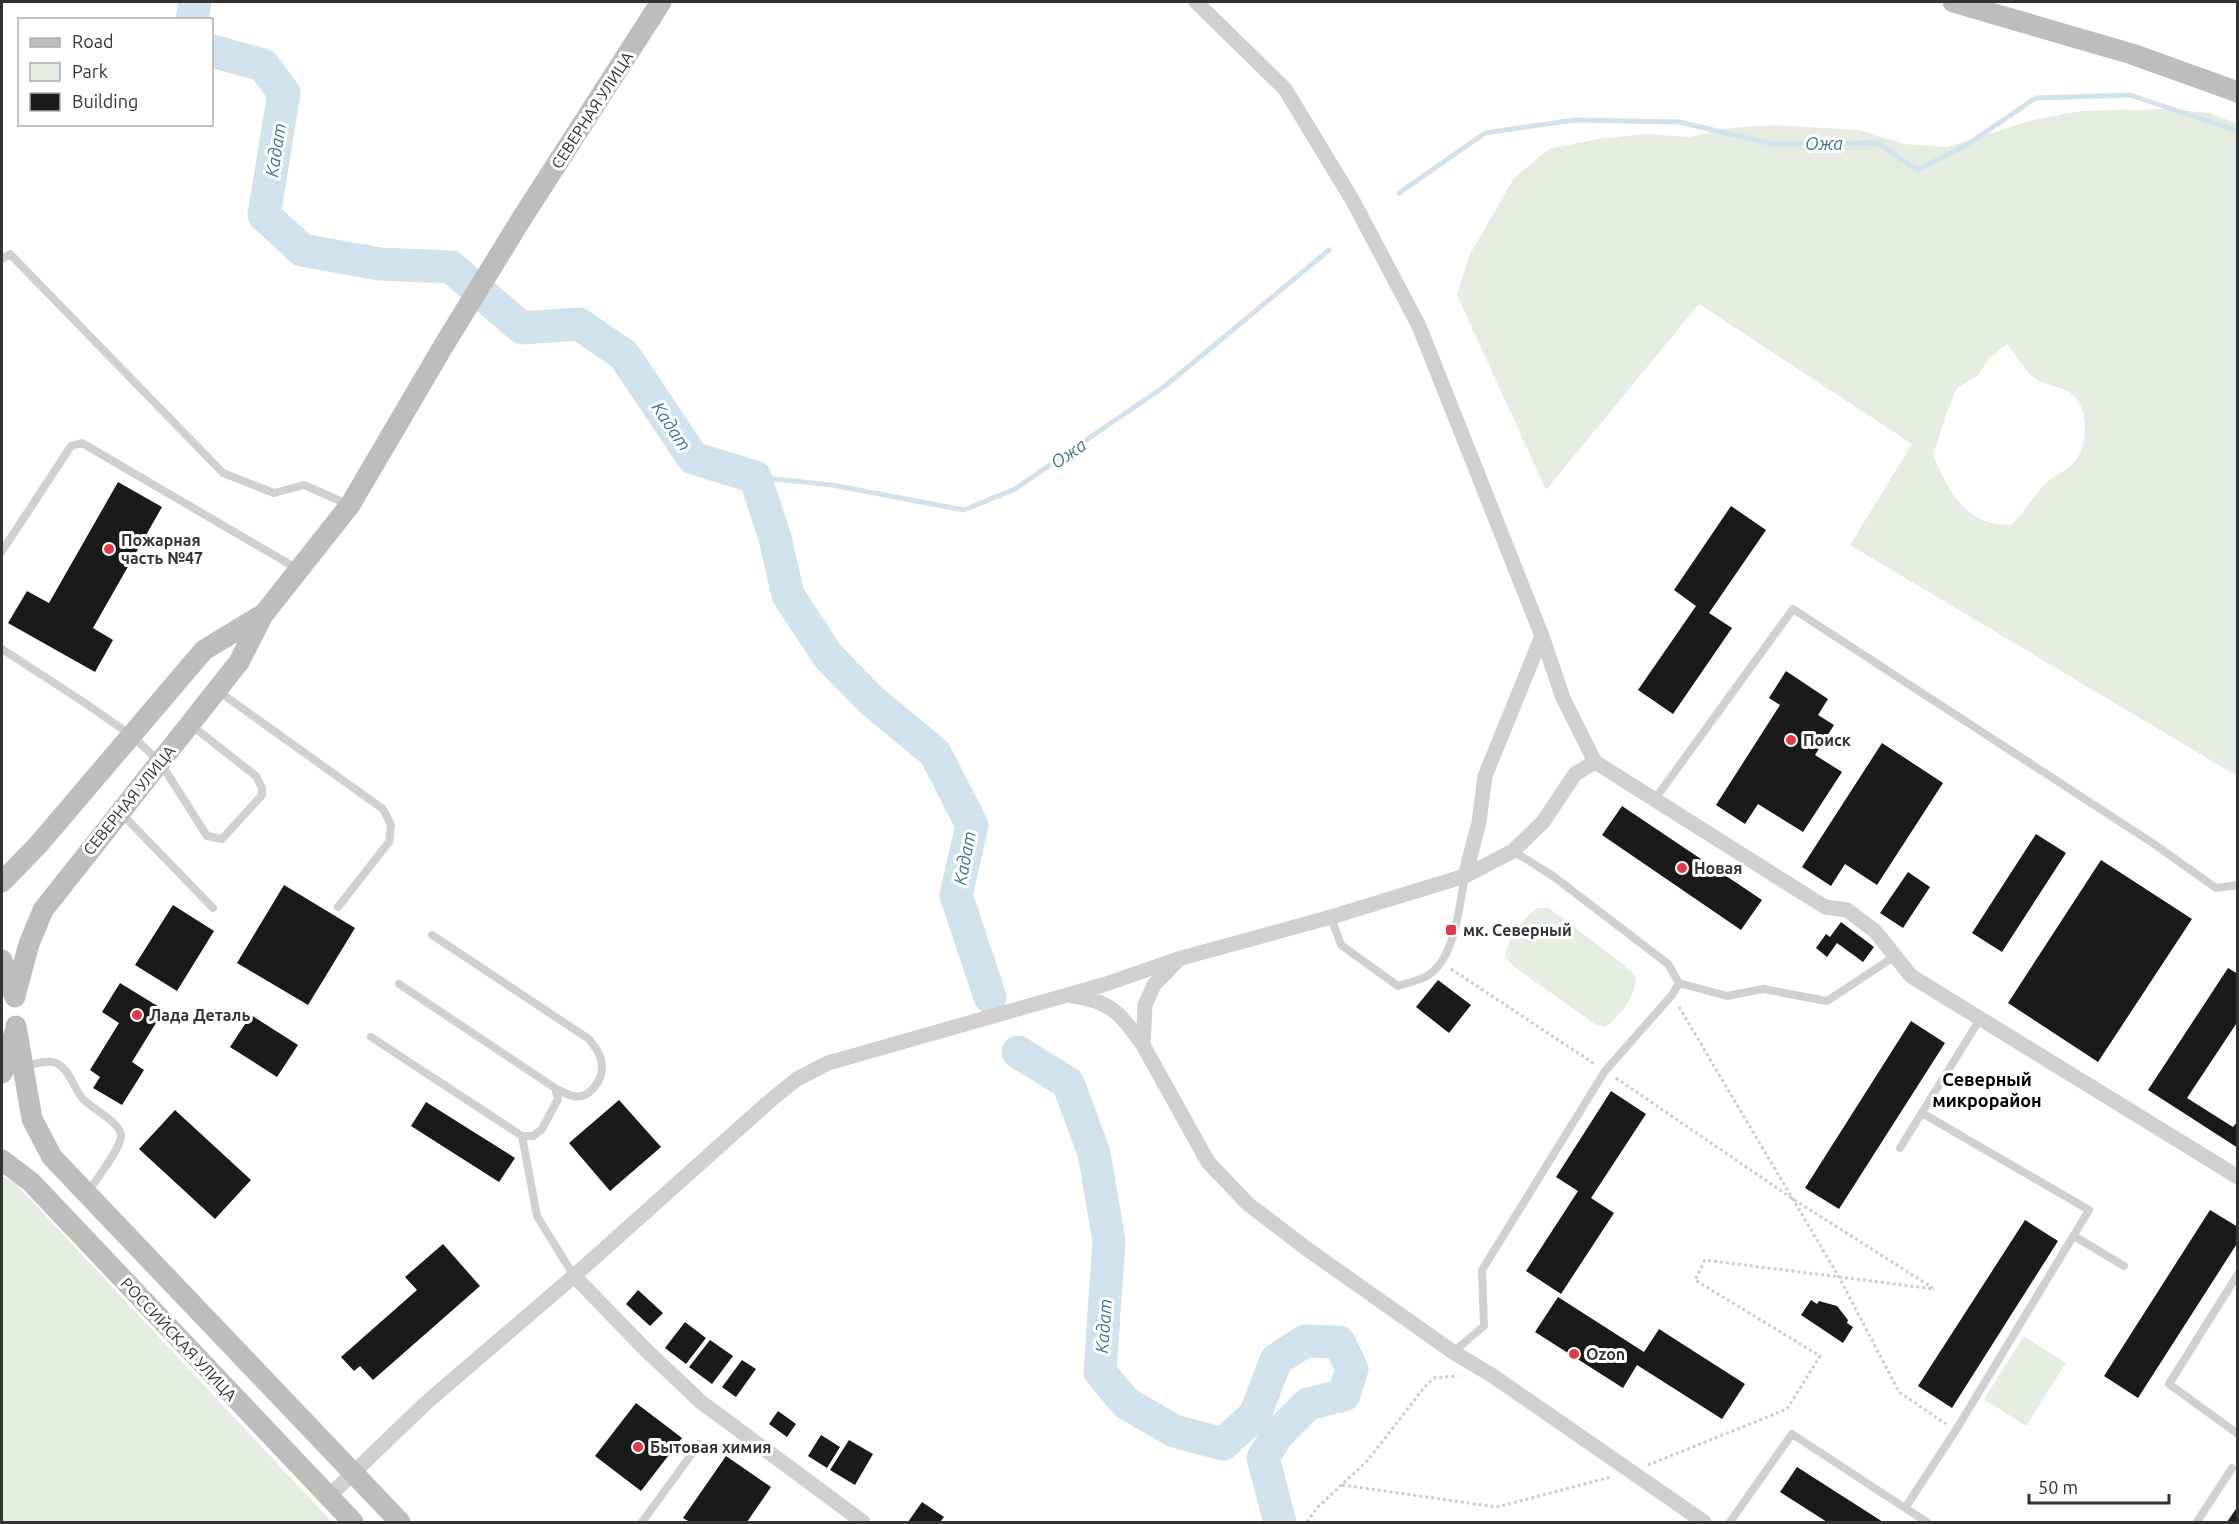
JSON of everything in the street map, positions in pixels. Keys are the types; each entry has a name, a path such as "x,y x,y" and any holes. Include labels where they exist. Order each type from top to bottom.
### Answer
{"street":[{"name":"СЕВЕРНАЯ УЛИЦА","path":"15,996 29,944 43,910 239,662 263,615 350,505 522,218 661,2"},
{"path":"1196,2 1285,89 1353,201 1419,326 1542,636 1563,698 1595,762 1825,907 1847,910 1875,931 1911,976 2238,1177"},
{"path":"1953,2 2132,54 2238,92"},
{"name":"СЕВЕРНАЯ УЛИЦА","path":"2,882 38,845 204,650 263,615"},
{"path":"1464,876 1479,822 1485,776 1542,636"},
{"path":"329,1497 427,1402 574,1276 772,1098 797,1079 828,1062 1067,995 1178,959 1331,917 1464,876 1514,851 1543,822 1575,774 1595,762"},
{"path":"1143,1044 1145,1005 1154,986 1178,959"},
{"path":"2,960 15,996 16,1026 32,1119 52,1157 400,1522"},
{"path":"1067,995 1090,998 1119,1012 1143,1044 1208,1162 1248,1204 1306,1249 1453,1352 1493,1376 1704,1522"},
{"path":"2,1072 9,1059 16,1026"},
{"name":"РОССИЙСКАЯ УЛИЦА","path":"2,1161 31,1182 353,1522"},
{"path":"574,1276 645,1349 701,1402 863,1522"}],"lane":[{"path":"2,259 10,254 223,473 274,492 304,485 350,505"},
{"path":"2,551 71,446 82,443 298,569"},
{"path":"1655,800 1793,609 2154,844 2216,888 2238,885"},
{"path":"2,649 86,703 132,736 160,762 207,836 222,839 262,795 262,788 256,776 190,724"},
{"path":"217,690 383,809 391,825 389,842 338,907"},
{"path":"120,812 213,908"},
{"path":"1514,851 1553,876 1668,964 1680,983 1727,996 1763,989 1827,1001 1895,956"},
{"path":"1331,917 1341,945 1398,986 1426,977 1441,963 1450,945 1464,876"},
{"path":"399,984 555,1088 573,1096 582,1097 595,1087 602,1066 597,1049 589,1039 432,935"},
{"path":"1453,1352 1484,1326 1482,1270 1605,1071 1680,983"},
{"path":"1900,1148 1980,1019"},
{"path":"371,1037 522,1136 533,1136 542,1129 558,1099 555,1088"},
{"path":"24,1066 52,1061 59,1064 82,1099 117,1127 121,1136 118,1146 87,1193"},
{"path":"1905,1508 1956,1430 2090,1210 1922,1113"},
{"path":"522,1136 537,1216 574,1276"},
{"path":"2074,1236 2124,1266"},
{"path":"2238,1274 2169,1384 2238,1434"},
{"path":"1730,1522 1792,1434 1927,1522"},
{"path":"642,1522 699,1444"},
{"path":"2197,1522 2232,1468"}],"path":[{"path":"1342,1485 1497,1507 1631,1472 1787,1409 1820,1356 1695,1280 1705,1260 1935,1289 1793,1199 1441,963"},
{"path":"1672,995 1839,1277 1899,1392 1956,1430"},
{"path":"1307,1522 1317,1508 1367,1461 1434,1378 1493,1376"}],"green space":[{"path":"2167,109 2210,113 2237,124 2237,776 1850,545 1912,444 1699,304 1546,490 1457,295 1470,254 1514,178 1549,149 1598,139 1646,134 1689,137 1730,128 1772,125 1859,130 1904,144 1947,147 2033,120 2081,111","holes":["2007,344 2033,377 2074,396 2082,410 2085,428 2082,446 2075,461 2043,486 2011,525 1991,523 1969,512 1947,485 1933,455 1957,388 1976,377 1990,358"]},
{"path":"1538,908 1549,908 1628,968 1636,977 1633,991 1626,1005 1605,1027 1596,1025 1513,966 1505,956 1517,929"},
{"path":"2,1176 15,1183 332,1522 2,1522"},
{"path":"2024,1336 2066,1363 2026,1426 1984,1399"}],"building":[{"name":"Пожарная часть №47","path":"118,482 162,507 93,628 113,640 95,672 8,623 27,591 49,603"},
{"path":"1731,506 1766,530 1709,613 1732,628 1673,714 1638,690 1696,606 1674,590"},
{"name":"Поиск","path":"1786,671 1828,699 1818,715 1834,725 1815,755 1842,772 1803,832 1758,804 1745,824 1716,805 1780,705 1769,698"},
{"path":"1882,743 1943,783 1877,885 1845,864 1831,886 1802,867"},
{"name":"Новая","path":"1622,806 1762,900 1741,930 1602,835"},
{"path":"2036,834 2066,853 2002,952 1972,933"},
{"path":"2101,860 2192,919 2098,1062 2008,1003"},
{"path":"1908,872 1930,887 1903,928 1880,913"},
{"path":"284,885 355,928 308,1005 237,963"},
{"path":"173,905 214,931 177,991 135,965"},
{"path":"1841,922 1874,947 1863,962 1837,943 1827,957 1816,948 1826,934 1830,937"},
{"path":"2228,968 2238,974 2238,1021 2187,1098 2233,1127 2238,1121 2238,1148 2148,1090"},
{"path":"1438,980 1471,1005 1449,1033 1416,1007"},
{"path":"120,983 164,1010 132,1062 144,1070 122,1105 93,1088 100,1077 90,1070 119,1023 102,1012"},
{"path":"251,1015 298,1045 277,1077 230,1047"},
{"path":"1911,1021 1945,1043 1839,1209 1805,1188"},
{"path":"1611,1091 1646,1114 1591,1198 1614,1213 1561,1294 1526,1271 1578,1191 1556,1177"},
{"path":"619,1100 661,1147 610,1191 569,1143"},
{"path":"426,1102 515,1158 499,1182 411,1126"},
{"path":"175,1110 251,1180 215,1219 139,1149"},
{"path":"2210,1210 2238,1227 2238,1242 2138,1398 2104,1376"},
{"path":"2025,1220 2058,1241 1952,1408 1918,1386"},
{"path":"443,1244 480,1286 373,1380 360,1366 354,1371 341,1357 417,1290 405,1277"},
{"path":"638,1290 663,1313 650,1326 626,1304"},
{"path":"1558,1297 1644,1352 1659,1329 1745,1384 1722,1419 1637,1365 1623,1388 1535,1332"},
{"path":"1811,1300 1817,1304 1819,1301 1837,1306 1848,1320 1847,1323 1853,1327 1843,1343 1801,1315"},
{"path":"685,1322 706,1338 686,1364 665,1348"},
{"path":"710,1340 733,1356 712,1384 689,1367"},
{"path":"742,1360 756,1369 736,1397 722,1387"},
{"name":"Бытовая химия","path":"636,1403 682,1438 641,1491 595,1456"},
{"path":"778,1411 796,1424 787,1437 769,1424"},
{"path":"821,1435 840,1447 827,1468 808,1456"},
{"path":"849,1440 873,1454 855,1485 830,1470"},
{"path":"726,1456 771,1487 747,1522 690,1522 683,1518"},
{"path":"1797,1467 1883,1522 1827,1522 1780,1492"},
{"path":"922,1502 944,1517 940,1522 908,1522"},
{"path":"2238,1506 2238,1522 2227,1522"}],"waterway":[{"name":"Кадат","path":"192,18 195,2"},
{"name":"Кадат","path":"213,51 263,65 284,93 264,215 302,250 379,264 451,267 522,328 579,324 624,355 693,458 755,477 775,538 788,595 828,656 872,701 935,753 972,825 956,895 990,997"},
{"name":"Ожа","path":"1399,193 1485,133 1574,120 1679,122 1773,144 1878,143 1917,170 1965,146 2036,98 2130,95 2238,131"},
{"name":"Ожа","path":"755,477 832,485 964,510 1015,489 1165,386 1329,250"},
{"name":"Кадат","path":"1018,1052 1068,1083 1094,1153 1109,1241 1100,1372 1126,1403 1174,1431 1223,1444 1255,1415 1276,1360 1305,1341 1339,1342 1352,1369 1344,1395 1308,1404 1277,1435 1263,1458 1280,1522"}],"place":[{"name":"Пожарная часть №47","path":"109,549"},
{"name":"Поиск","path":"1791,740"},
{"name":"Новая","path":"1682,868"},
{"name":"мк. Северный","path":"1451,930"},
{"name":"Лада Деталь","path":"137,1015"},
{"name":"Ozon","path":"1574,1354"},
{"name":"Бытовая химия","path":"638,1447"}],"district":[{"name":"Северный микрорайон","path":"1987,1089"}]}
